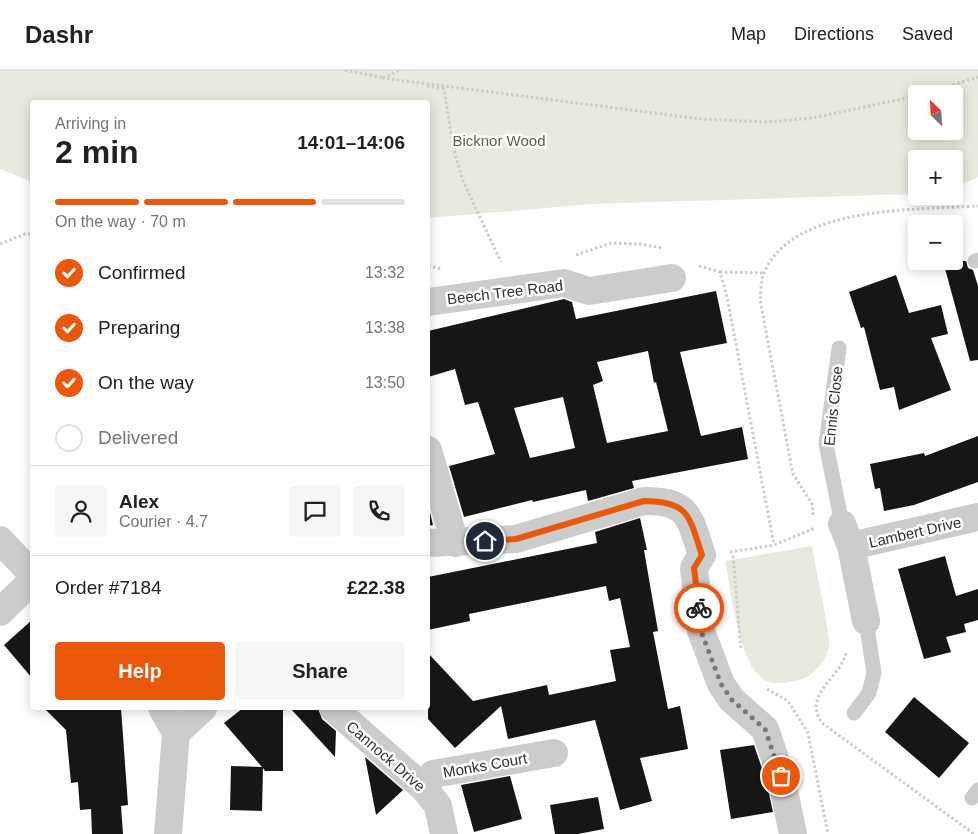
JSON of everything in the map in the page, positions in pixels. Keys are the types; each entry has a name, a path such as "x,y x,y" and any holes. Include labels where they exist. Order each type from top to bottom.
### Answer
{"street":[{"name":"Beech Tree Road","path":"430,302 564,283 590,290 672,278"},
{"path":"430,457 455,543"},
{"path":"430,543 516,539 644,501 665,501 682,508 691,523 702,555 694,568 701,631 721,684 732,700 765,729 781,776 793,834"},
{"name":"Lambert Drive","path":"847,535 978,517"},
{"path":"847,535 866,621"},
{"path":"0,540 30,572"},
{"path":"0,612 30,583"},
{"path":"163,710 176,732 168,834"},
{"path":"176,732 201,710"},
{"name":"Cannock Drive","path":"335,710 425,789 438,806 444,834"},
{"name":"Monks Court","path":"425,789 433,774 554,753"}],"lane":[{"name":"Ennis Close","path":"839,348 826,444 847,535"},
{"path":"854,712 869,693 874,673 866,621"}],"path":[{"path":"345,70 444,88 453,146 463,181 504,270"},
{"path":"382,78 399,70"},
{"path":"953,85 978,77"},
{"path":"382,78 701,119 767,122 812,118 908,98"},
{"path":"815,528 812,504 793,474 760,300 764,273 780,250 807,230 856,216 898,209 978,206"},
{"path":"0,244 25,234 30,234"},
{"path":"572,256 612,243 640,244 667,249"},
{"path":"696,265 720,272 764,273"},
{"path":"430,266 445,269"},
{"path":"720,272 727,297 774,545"},
{"path":"702,555 774,545 815,528 847,535"},
{"path":"732,551 742,658"},
{"path":"763,687 788,701 808,734 828,834"}],"green space":[{"name":"Bicknor Wood","path":"0,70 978,70 978,177 963,184 963,150 908,150 908,194 591,204 430,218 430,100 30,100 30,181 0,169"},
{"path":"812,546 829,648 821,664 807,677 789,682 769,682 757,673 749,660 743,644 733,608 725,561"}],"building":[{"path":"963,261 966,261 968,268 973,270 978,286 978,360 970,361 945,270 963,270"},
{"path":"896,275 909,313 941,305 948,334 931,338 951,390 899,410 894,387 880,390 864,327 861,328 849,292"},
{"path":"716,291 727,343 680,352 701,436 742,427 748,459 632,481 634,488 588,501 586,490 533,502 532,500 464,517 449,466 495,454 478,402 465,405 455,369 430,376 430,331 564,299 572,302 576,319","holes":["648,351 654,383 656,382 668,431 607,443 593,385 603,381 597,362","563,397 575,448 530,458 514,408"]},
{"path":"978,436 978,482 914,505 884,511 880,488 875,489 870,464 924,453 925,456"},
{"path":"430,512 433,525 430,526"},
{"path":"640,518 647,550 644,550 658,631 653,632 668,709 680,706 688,749 640,758 652,801 620,810 595,720 508,739 501,706 455,748 428,719 428,710 430,710 430,655 473,701 547,685 549,695 616,681 610,650 630,647 620,598 609,601 606,586 469,614 470,621 430,630 430,577 597,543 595,532"},
{"path":"945,556 956,596 978,589 978,620 964,624 966,632 946,637 951,652 924,659 898,569"},
{"path":"30,622 30,676 4,645"},
{"path":"914,697 969,743 939,778 885,732"},
{"path":"46,710 121,710 128,805 121,806 123,834 92,834 91,809 80,810 78,782 71,783 66,730"},
{"path":"240,710 283,710 283,771 265,771 263,768 262,811 230,810 231,766 262,767 224,723"},
{"path":"292,710 319,710 322,719 336,731 335,757"},
{"path":"754,745 766,780 773,812 731,819 720,750"},
{"path":"365,757 403,790 376,815"},
{"path":"510,776 522,819 474,832 461,785"},
{"path":"598,797 604,829 578,834 555,834 550,805"}],"way so far":[{"path":"699,608 701,631 721,684 732,700 765,729 781,776"}],"route":[{"path":"485,541 516,539 644,501 665,501 682,508 691,523 702,555 694,568 699,608"}]}
